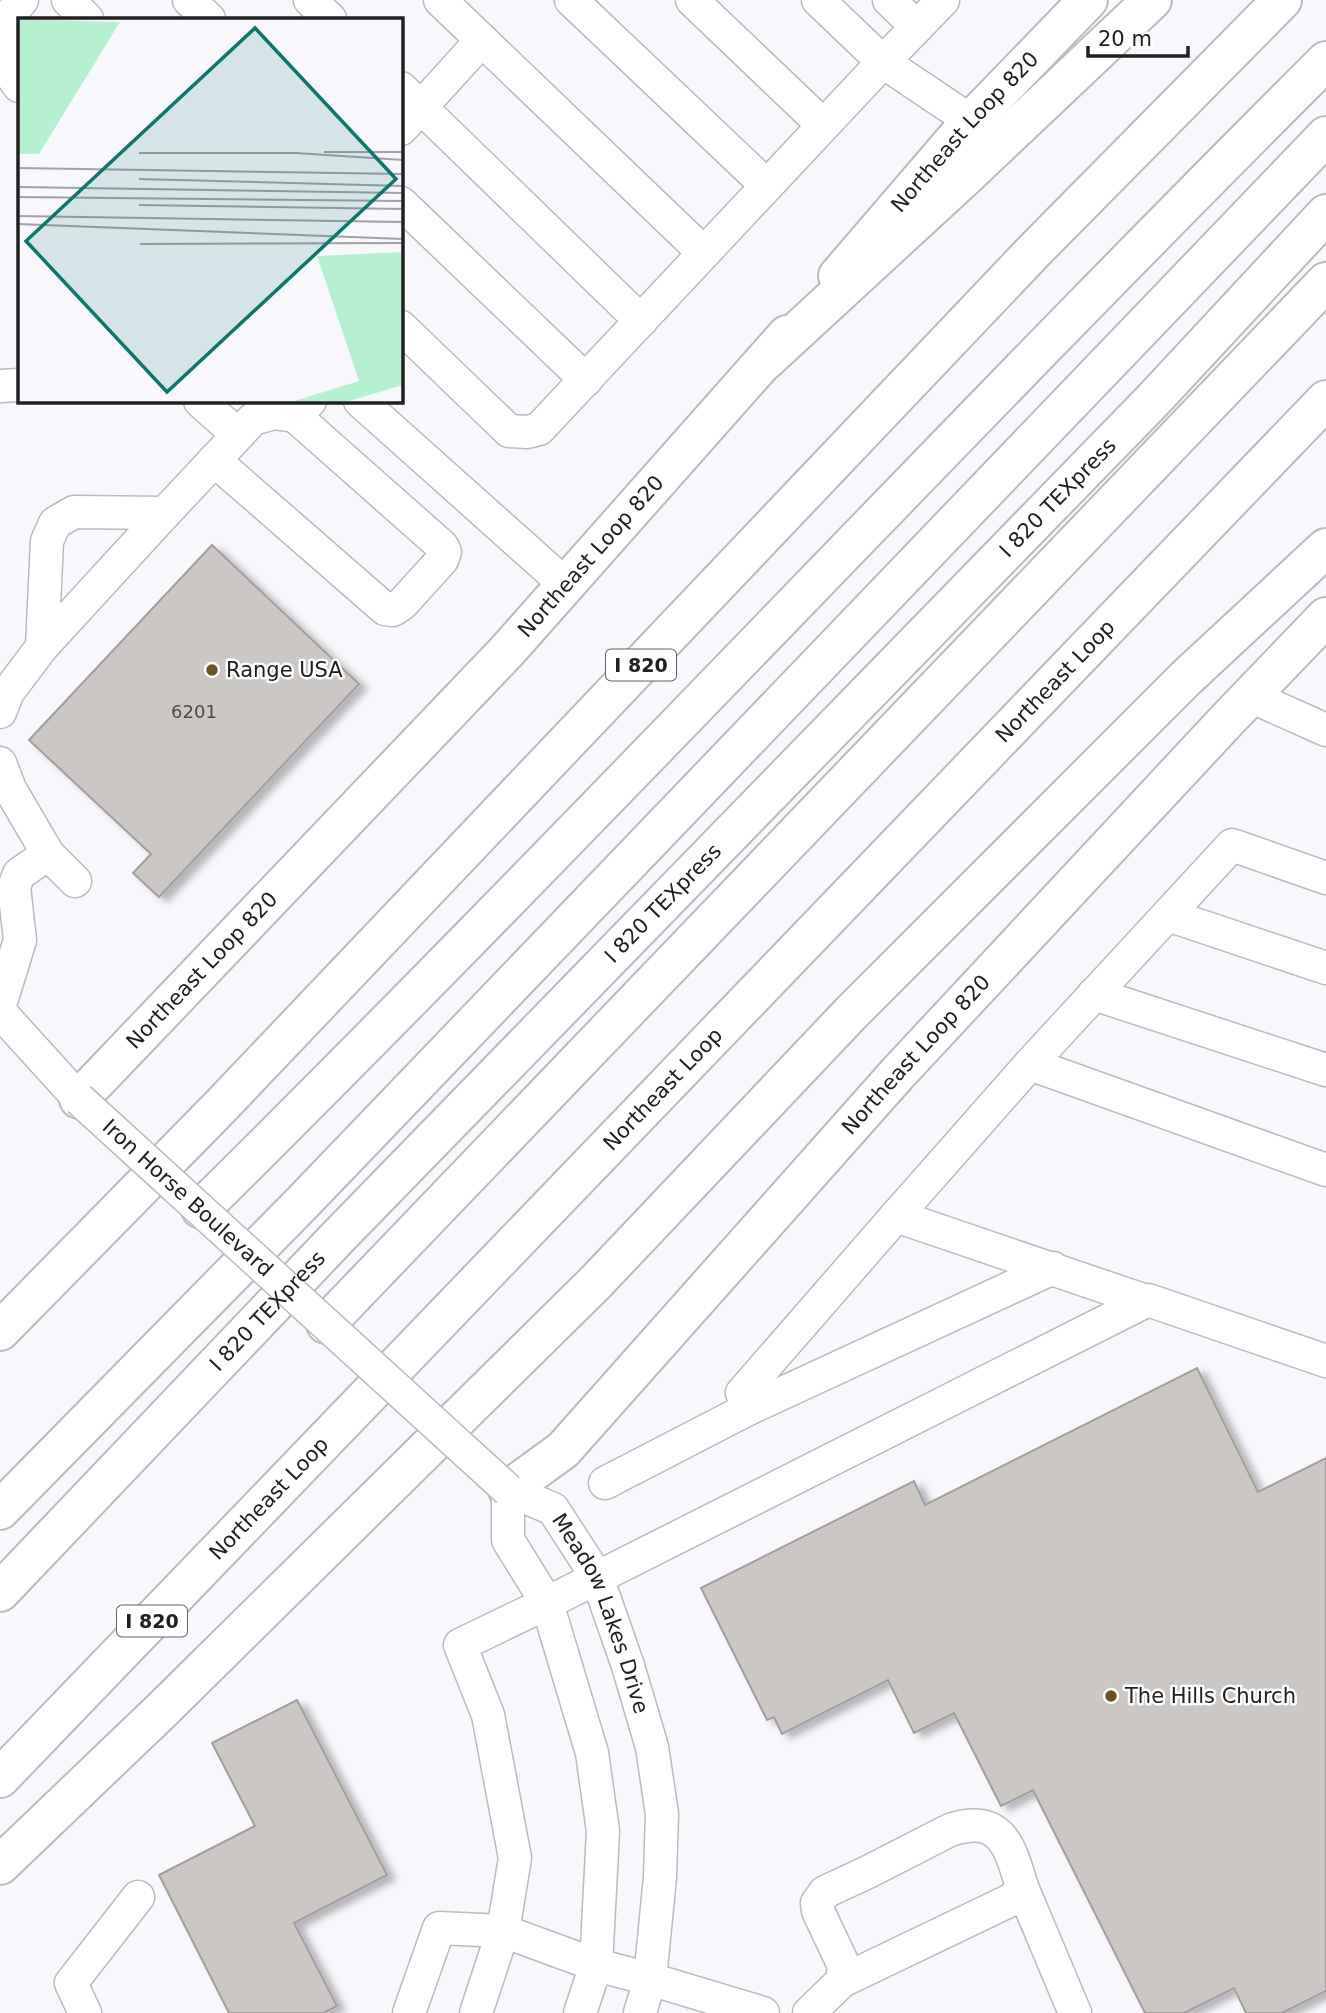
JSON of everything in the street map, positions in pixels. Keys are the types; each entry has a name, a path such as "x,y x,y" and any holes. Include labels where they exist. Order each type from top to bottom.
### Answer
{"main road":[{"name":"Northeast Loop 820","path":"79,1099 507,651 765,361 971,121 1088,0"},
{"path":"765,361 1152,0"},
{"name":"I 820","path":"0,1331 221,1106 1034,251 1282,0"},
{"path":"201,1209 297,1114 1209,177 1326,61"},
{"path":"0,1510 332,1171 1326,136"},
{"name":"I 820 TEXpress","path":"0,1592 349,1226 1154,399 1326,214"},
{"path":"326,1324 1326,282"},
{"name":"Northeast Loop","path":"0,1778 1326,400"},
{"path":"0,1865 162,1710 594,1283 851,1013 1176,688 1326,548"},
{"name":"Northeast Loop 820","path":"508,1490 563,1450 898,1073 1326,617"}],"street":[{"path":"18,85 11,78 3,61 1,42 5,23 22,0"},
{"path":"68,0 86,18"},
{"path":"189,0 208,18"},
{"path":"310,0 329,18"},
{"path":"440,0 704,253"},
{"path":"571,0 767,186"},
{"path":"692,0 823,125"},
{"path":"818,0 883,62 971,121"},
{"path":"889,0 917,27"},
{"path":"402,328 509,431 527,432 539,429 943,0"},
{"path":"482,40 407,108 641,321"},
{"path":"402,204 586,380"},
{"path":"0,386 18,385"},
{"path":"201,402 237,434"},
{"path":"361,402 566,585"},
{"path":"0,712 8,692 42,648 164,513 237,434 253,419 303,408 445,552 434,569 402,604 393,610 385,609 214,460"},
{"path":"42,648 47,541 55,523 74,512 164,513"},
{"path":"1250,696 1326,730"},
{"path":"0,763 10,789 48,853 75,881"},
{"path":"748,1409 742,1393 1030,1064 1232,845 1326,878"},
{"path":"0,1007 20,940 14,887 19,874 48,853"},
{"path":"1168,915 1326,968"},
{"path":"1094,995 1326,1070"},
{"name":"Iron Horse Boulevard","path":"0,1007 1,1013 79,1099 508,1490"},
{"path":"1030,1064 1326,1170"},
{"path":"896,1216 1146,1301 1325,1358"},
{"path":"605,1483 748,1409 1053,1268"},
{"path":"476,2013 503,1931 515,1858 488,1715 460,1645 1146,1301"},
{"name":"Meadow Lakes Drive","path":"580,2013 596,1965 603,1831 592,1753 547,1602 508,1540 508,1490 553,1509 597,1577 652,1746 662,1814 660,1877 650,1979 640,2013"},
{"path":"842,1980 844,1966 818,1911 817,1903 825,1892 950,1830 964,1825 985,1826 999,1833 1014,1861 1075,2013"},
{"path":"809,2013 842,1980 1013,1899 1023,1887"},
{"path":"85,2013 71,1983 138,1897"},
{"path":"409,2013 439,1928 503,1931 596,1965 763,2013"}],"building":[{"path":"212,545 359,684 159,897 133,873 151,854 29,740"},
{"name":"The Hills Church","path":"1197,1368 1258,1492 1326,1458 1326,1991 1282,2013 1246,2013 1234,1988 1184,2013 1145,2013 1033,1790 1001,1806 954,1713 914,1733 888,1680 782,1734 774,1717 767,1720 701,1588 914,1481 925,1505"},
{"path":"297,1700 387,1875 294,1923 337,2006 323,2013 229,2013 159,1875 255,1826 212,1743"}],"place":[{"name":"Range USA","path":"212,670"},
{"name":"The Hills Church","path":"1111,1696"}]}
